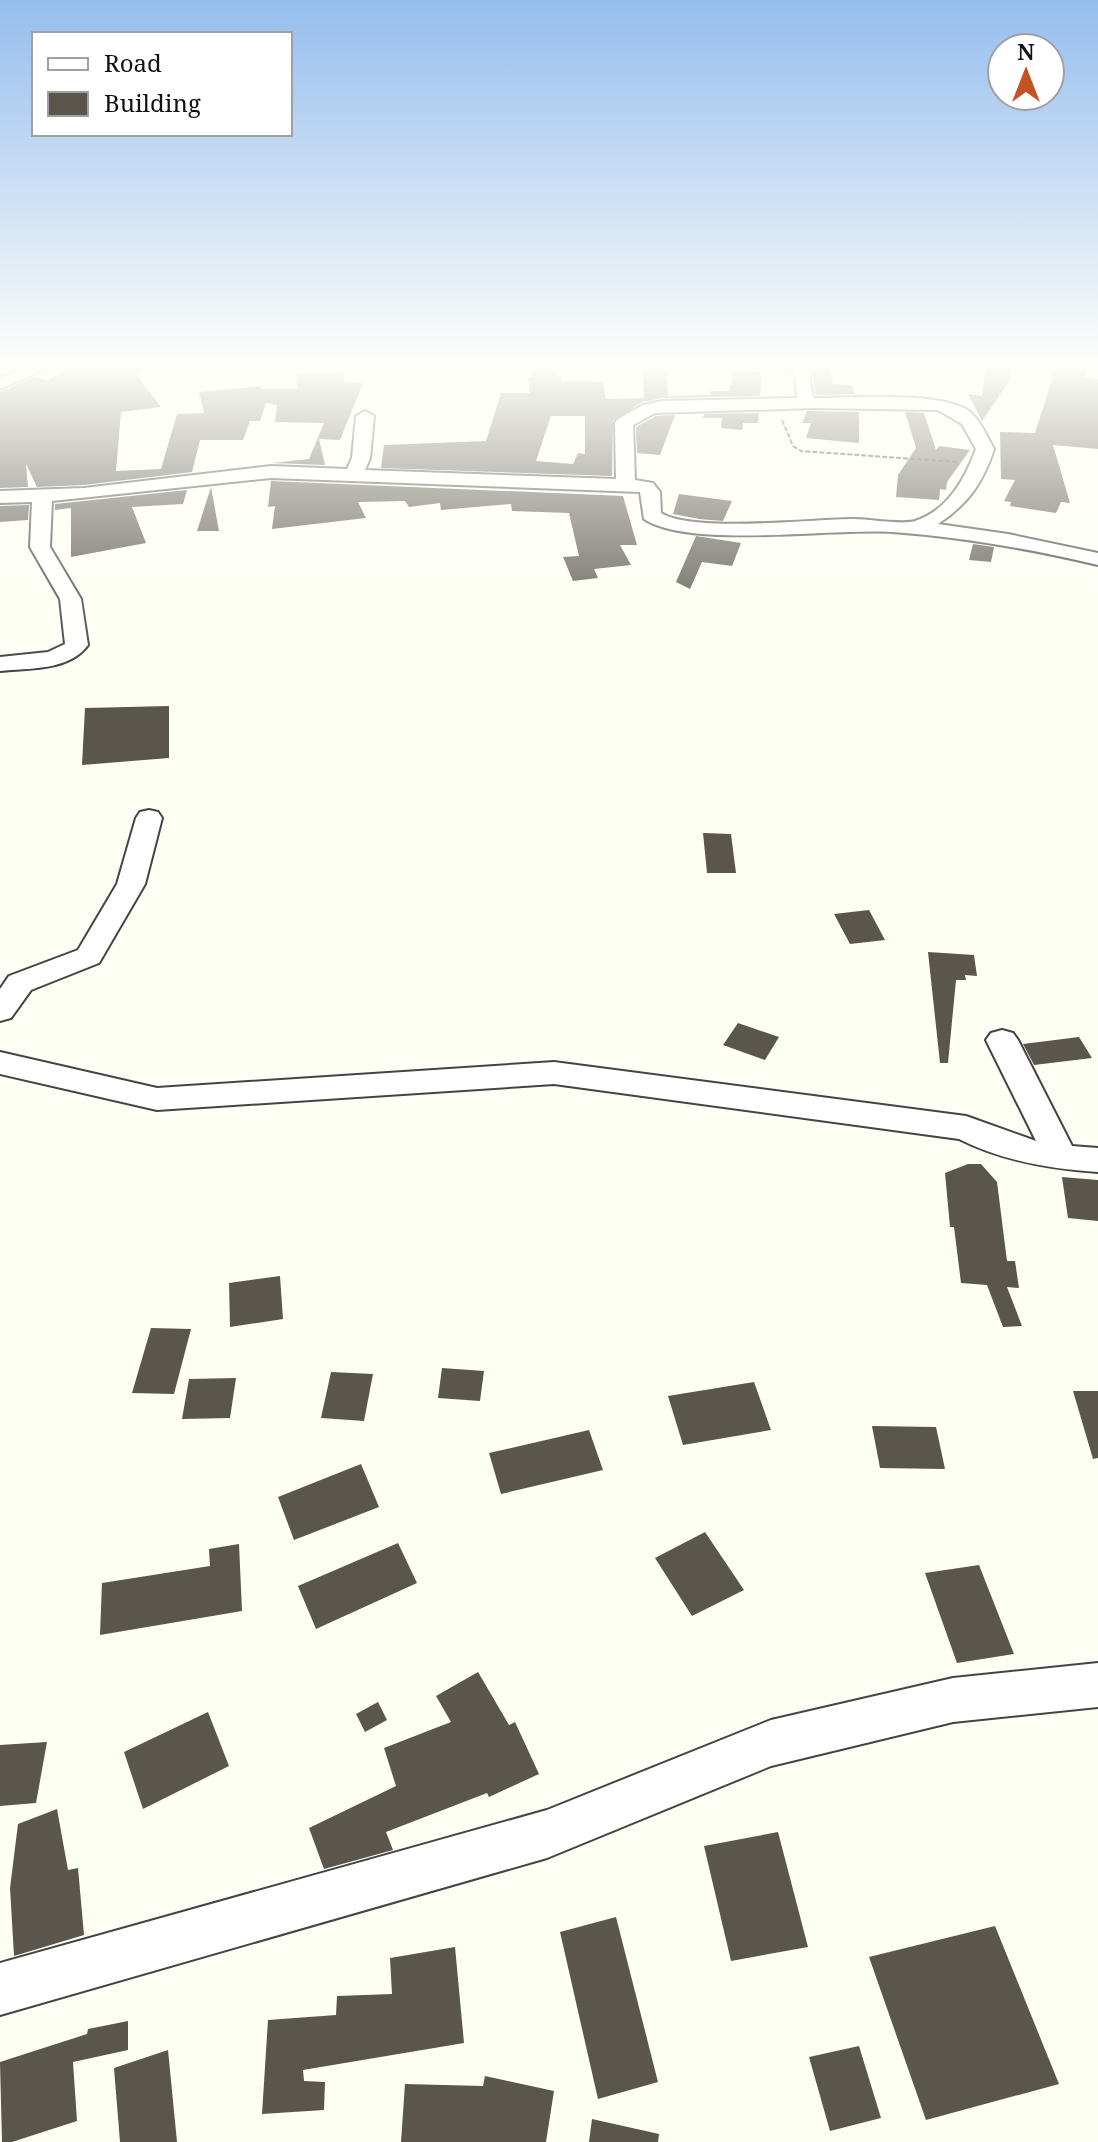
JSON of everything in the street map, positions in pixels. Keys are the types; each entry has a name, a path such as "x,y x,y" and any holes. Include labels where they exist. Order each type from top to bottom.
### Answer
{"street":[{"path":"354,475 359,464"},
{"path":"625,464 626,485"},
{"path":"919,527 952,507 974,483 980,465"},
{"path":"0,497 42,497 244,474 626,485 646,487 650,492 651,515 659,522 736,529 855,525 967,531 1098,559"},
{"path":"0,664 54,657 70,653 77,645 73,629 74,608 65,585 52,573 39,545 42,497"},
{"path":"0,1011 20,983 89,956 131,884 149,818"},
{"path":"1002,1040 1062,1159"},
{"path":"0,1063 157,1099 554,1073 966,1128 997,1145 1062,1159 1098,1160"},
{"path":"0,1989 547,1834 771,1743 953,1700 1098,1685"}],"path":[{"path":"967,464 980,465"}],"building":[{"path":"0,464 117,464 116,471 161,469 162,464 194,464 192,472 84,485 37,487 26,464 28,487 0,488"},
{"path":"382,464 612,464 612,476 381,468"},
{"path":"905,464 960,464 947,482 946,490 940,489 939,500 896,497 898,475"},
{"path":"1001,464 1059,464 1070,503 1061,502 1056,513 1010,506 1011,502 1004,501 1015,480 1001,479"},
{"path":"271,481 623,496 637,545 620,545 631,565 594,569 598,578 573,581 563,557 579,556 569,513 512,511 511,504 441,510 440,503 409,507 405,501 358,502 366,518 272,529 275,506 268,507"},
{"path":"211,487 219,531 197,531"},
{"path":"187,490 183,504 132,507 146,543 71,557 71,508 55,510 55,504"},
{"path":"679,494 732,501 723,521 699,519 673,514"},
{"path":"29,505 28,520 0,522 0,506"},
{"path":"696,536 741,543 732,566 702,562 690,589 676,582"},
{"path":"973,544 994,547 991,562 969,560"},
{"path":"169,706 169,758 82,765 85,708"},
{"path":"703,833 731,834 736,873 707,873"},
{"path":"869,910 885,940 850,944 834,914"},
{"path":"928,952 974,955 977,976 965,975 966,980 956,980 948,1063 940,1063"},
{"path":"738,1023 779,1037 765,1060 723,1045"},
{"path":"1079,1037 1092,1058 1034,1065 1023,1044"},
{"path":"968,1164 981,1164 997,1182 1007,1261 1015,1261 1019,1288 1007,1287 1022,1326 1003,1327 987,1285 961,1283 954,1227 950,1227 945,1173"},
{"path":"1062,1177 1098,1180 1098,1221 1068,1218"},
{"path":"280,1276 283,1319 230,1327 229,1283"},
{"path":"151,1328 191,1329 174,1394 132,1393"},
{"path":"442,1368 484,1371 480,1401 438,1398"},
{"path":"331,1372 373,1374 364,1421 321,1418"},
{"path":"236,1378 230,1418 182,1419 189,1379"},
{"path":"754,1382 771,1430 683,1445 668,1396"},
{"path":"1073,1391 1098,1391 1098,1458 1093,1459"},
{"path":"872,1426 936,1427 945,1469 880,1468"},
{"path":"589,1430 603,1470 501,1494 489,1453"},
{"path":"361,1464 379,1507 294,1540 278,1497"},
{"path":"705,1532 744,1590 692,1616 655,1558"},
{"path":"398,1543 417,1583 316,1629 298,1586"},
{"path":"239,1544 242,1611 100,1635 102,1583 210,1566 209,1549"},
{"path":"979,1565 1014,1654 957,1663 925,1573"},
{"path":"478,1672 509,1725 515,1722 539,1774 489,1797 487,1793 386,1832 393,1850 324,1869 309,1828 396,1786 384,1748 451,1722 436,1696"},
{"path":"378,1702 387,1720 365,1732 356,1714"},
{"path":"208,1712 229,1766 143,1809 124,1752"},
{"path":"47,1742 36,1803 0,1806 0,1745"},
{"path":"57,1809 68,1870 78,1868 84,1935 14,1956 10,1888 18,1824"},
{"path":"778,1832 808,1947 731,1961 704,1846"},
{"path":"616,1917 658,2082 598,2099 560,1932"},
{"path":"995,1926 1059,2084 926,2120 869,1957"},
{"path":"455,1947 464,2043 303,2070 304,2081 325,2082 324,2110 262,2114 268,2020 336,2015 337,1996 392,1994 390,1958"},
{"path":"128,2021 128,2050 73,2062 77,2121 12,2142 2,2142 0,2062 87,2034 88,2029"},
{"path":"859,2046 881,2118 830,2131 809,2057"},
{"path":"168,2050 177,2142 120,2142 114,2068"},
{"path":"485,2076 554,2091 546,2142 401,2142 405,2084 483,2086"},
{"path":"592,2119 659,2134 658,2142 589,2142"}]}
